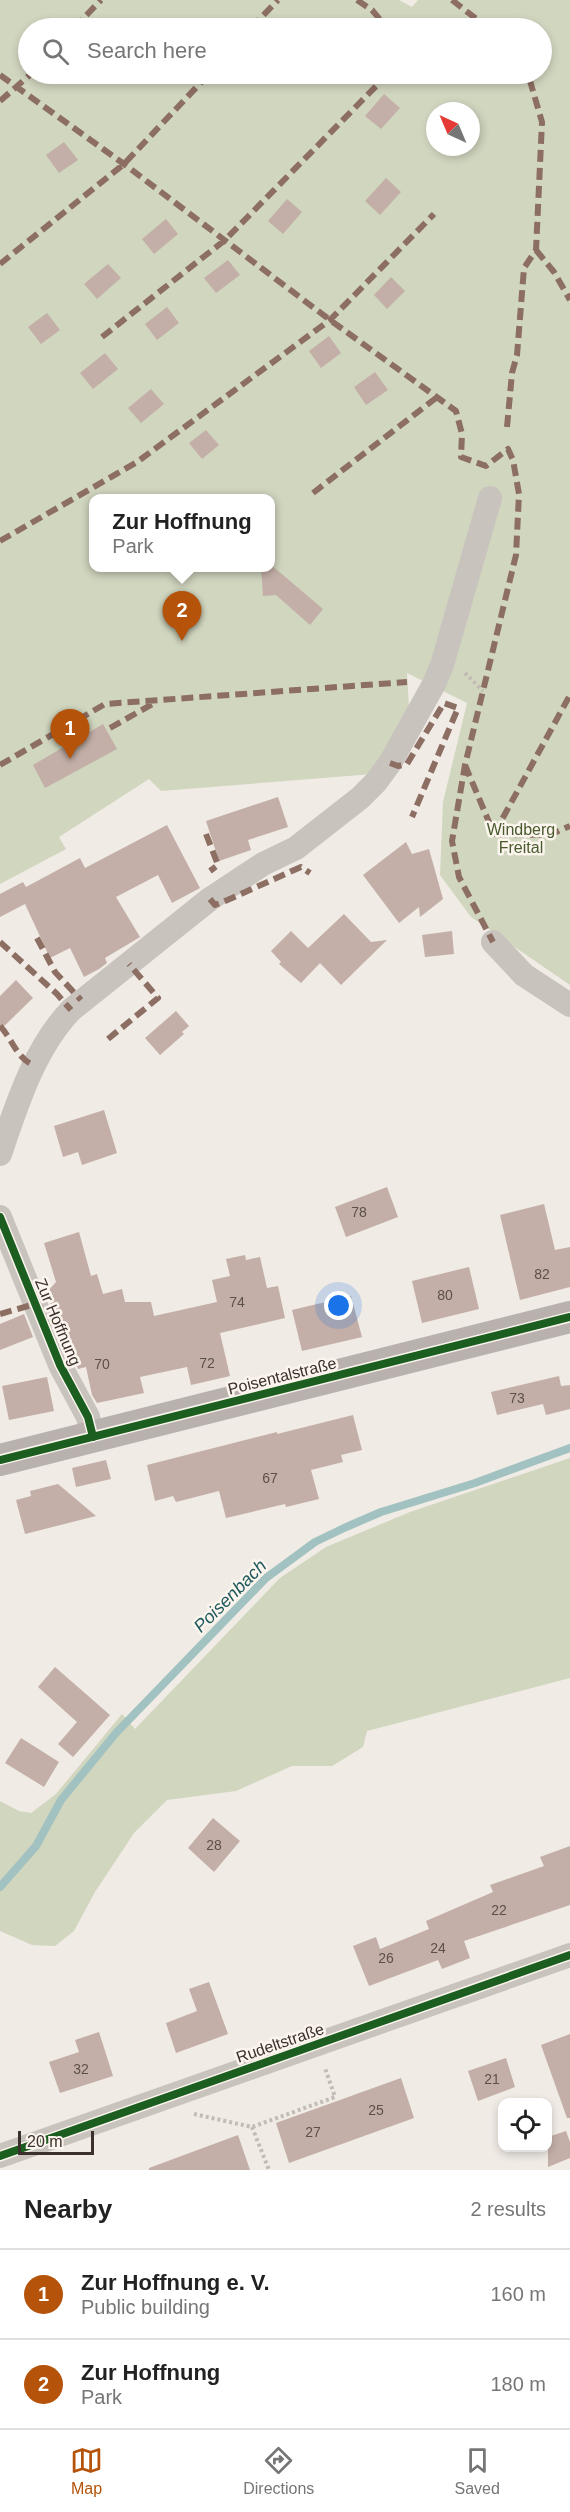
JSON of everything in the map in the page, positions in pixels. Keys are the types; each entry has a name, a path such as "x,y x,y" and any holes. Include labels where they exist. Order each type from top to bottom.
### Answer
{"main road":[{"name":"Poisentalstraße","path":"0,1460 570,1317"}],"street":[{"path":"0,1154 19,1100 54,1029 71,1010 210,899 263,864 296,848 360,798 390,764 435,684 490,498"},
{"path":"493,942 524,975 570,1005"},
{"name":"Zur Hoffnung","path":"0,1217 60,1365 88,1417 93,1437"},
{"name":"Rudeltstraße","path":"0,2156 570,1955"}],"path":[{"path":"177,2092 192,2114 252,2127 335,2097 329,2081"},
{"path":"252,2127 269,2170"}],"green space":[{"name":"Windberg Freital","path":"0,0 399,0 412,7 418,0 570,0 570,985 471,917 440,875 443,802 467,703 407,673 409,707 373,774 161,791 149,779 59,837 66,849 0,884"},
{"path":"570,1458 570,1678 367,1731 363,1747 332,1766 292,1766 236,1791 167,1800 134,1833 95,1892 74,1931 55,1946 32,1945 0,1931 0,1801 19,1811 31,1813 56,1794 122,1714 135,1729 280,1578 326,1547 410,1512"}],"building":[{"path":"384,94 400,108 381,129 365,116"},
{"path":"64,142 78,160 59,173 46,155"},
{"path":"386,178 401,192 380,215 365,201"},
{"path":"287,199 302,212 283,234 268,221"},
{"path":"166,219 178,234 154,254 142,239"},
{"path":"228,260 240,275 216,293 204,278"},
{"path":"108,264 121,278 97,299 84,284"},
{"path":"391,277 405,291 387,309 374,295"},
{"path":"167,307 179,323 157,340 145,324"},
{"path":"47,313 60,330 41,344 28,327"},
{"path":"329,336 341,353 321,368 309,351"},
{"path":"105,353 118,369 93,389 80,373"},
{"path":"375,372 388,390 366,405 354,387"},
{"path":"151,389 164,404 141,423 128,408"},
{"path":"206,430 219,445 202,459 189,443"},
{"path":"275,568 323,609 310,625 276,595 263,596 261,572 275,572"},
{"path":"103,724 117,749 45,788 33,765"},
{"path":"278,797 288,827 248,840 251,850 219,861 206,821"},
{"path":"167,825 200,888 172,903 158,875 116,897 140,937 105,958 107,963 99,969 84,977 70,948 50,958 25,904 0,917 0,894 23,882 26,887 80,858 85,868"},
{"path":"406,842 412,854 429,849 443,899 420,917 419,907 399,923 363,875"},
{"path":"344,914 371,942 387,940 341,985 320,963 301,983 279,964 281,962 271,951 291,931 308,948"},
{"path":"452,931 454,954 425,957 422,935"},
{"path":"16,980 33,998 0,1030 0,996"},
{"path":"176,1011 189,1026 182,1032 184,1034 160,1055 145,1038"},
{"path":"104,1110 117,1153 82,1165 78,1152 63,1157 54,1126"},
{"path":"387,1187 398,1217 346,1237 335,1207"},
{"path":"544,1204 555,1250 570,1247 570,1287 520,1300 500,1215"},
{"path":"79,1232 91,1276 97,1274 103,1294 122,1289 125,1302 151,1302 154,1316 217,1302 212,1280 230,1276 226,1259 245,1255 246,1260 260,1257 267,1288 278,1286 285,1318 220,1333 230,1376 191,1385 187,1367 140,1377 144,1393 97,1403 92,1395 86,1367 78,1369 46,1293 56,1282 44,1243"},
{"path":"469,1267 479,1309 422,1323 412,1281"},
{"path":"351,1296 362,1337 302,1351 292,1310"},
{"path":"24,1314 33,1337 0,1350 0,1324"},
{"path":"559,1376 561,1386 570,1385 570,1409 546,1415 543,1404 497,1415 491,1392"},
{"path":"47,1377 54,1411 9,1420 2,1386"},
{"path":"353,1415 362,1450 341,1455 343,1462 311,1470 319,1499 286,1507 285,1504 226,1518 219,1491 176,1502 173,1496 155,1501 147,1465"},
{"path":"106,1460 111,1479 76,1487 72,1468"},
{"path":"58,1484 96,1516 25,1534 16,1500 31,1496 30,1491"},
{"path":"55,1667 110,1715 73,1757 58,1744 77,1722 38,1687"},
{"path":"21,1738 59,1762 44,1787 5,1763"},
{"path":"213,1818 240,1841 214,1872 188,1848"},
{"path":"570,1846 570,1905 464,1941 470,1958 442,1969 438,1960 369,1986 353,1946 376,1937 380,1949 429,1929 426,1921 493,1892 490,1885 544,1866 540,1857"},
{"path":"209,1982 228,2034 176,2053 166,2023 197,2011 189,1989"},
{"path":"99,2032 113,2076 60,2093 49,2062 79,2052 75,2040"},
{"path":"570,2034 570,2118 567,2118 541,2045"},
{"path":"506,2058 515,2087 478,2101 468,2071"},
{"path":"401,2078 414,2118 289,2163 276,2123"},
{"path":"566,2131 570,2142 570,2158 548,2167 548,2152 552,2152 552,2136"},
{"path":"238,2135 250,2170 149,2170 149,2168"}],"waterway":[{"name":"Poisenbach","path":"0,1887 36,1846 61,1800 116,1733 266,1578 315,1542 381,1512 475,1483 570,1448"}],"marked path":[{"path":"84,18 101,0"},
{"path":"261,18 278,0"},
{"path":"357,0 372,10 379,18"},
{"path":"452,0 475,18"},
{"path":"0,75 124,164 330,320 456,411 462,434 461,457 486,466 508,449 513,460 519,494 516,555 465,765 452,841 459,877 493,942"},
{"path":"0,101 20,84"},
{"path":"0,264 124,164 200,84"},
{"path":"102,337 225,240 378,84"},
{"path":"507,427 512,373 517,355 524,268 536,250 542,122 531,84"},
{"path":"0,541 137,462 330,320 434,214"},
{"path":"536,250 554,272 570,300"},
{"path":"313,493 436,398"},
{"path":"0,765 105,704 407,682"},
{"path":"494,834 570,695"},
{"path":"110,728 156,702"},
{"path":"390,763 398,766 407,764 444,703 458,708 412,817"},
{"path":"465,765 494,834"},
{"path":"494,834 549,835 570,826"},
{"path":"206,834 218,865 210,871"},
{"path":"210,899 215,905 301,867 310,873"},
{"path":"37,938 55,972 81,1000"},
{"path":"0,942 57,994 71,1010"},
{"path":"108,1039 158,998 129,964"},
{"path":"0,1026 19,1054 35,1066"},
{"path":"0,1314 35,1304"}],"cycle path":[{"path":"0,1217 60,1365 88,1417 93,1437"},
{"path":"0,1460 570,1317"},
{"path":"0,2156 570,1955"}],"place":[{"name":"Zur Hoffnung","path":"182,641"},
{"name":"Zur Hoffnung e. V.","path":"70,759"}]}
